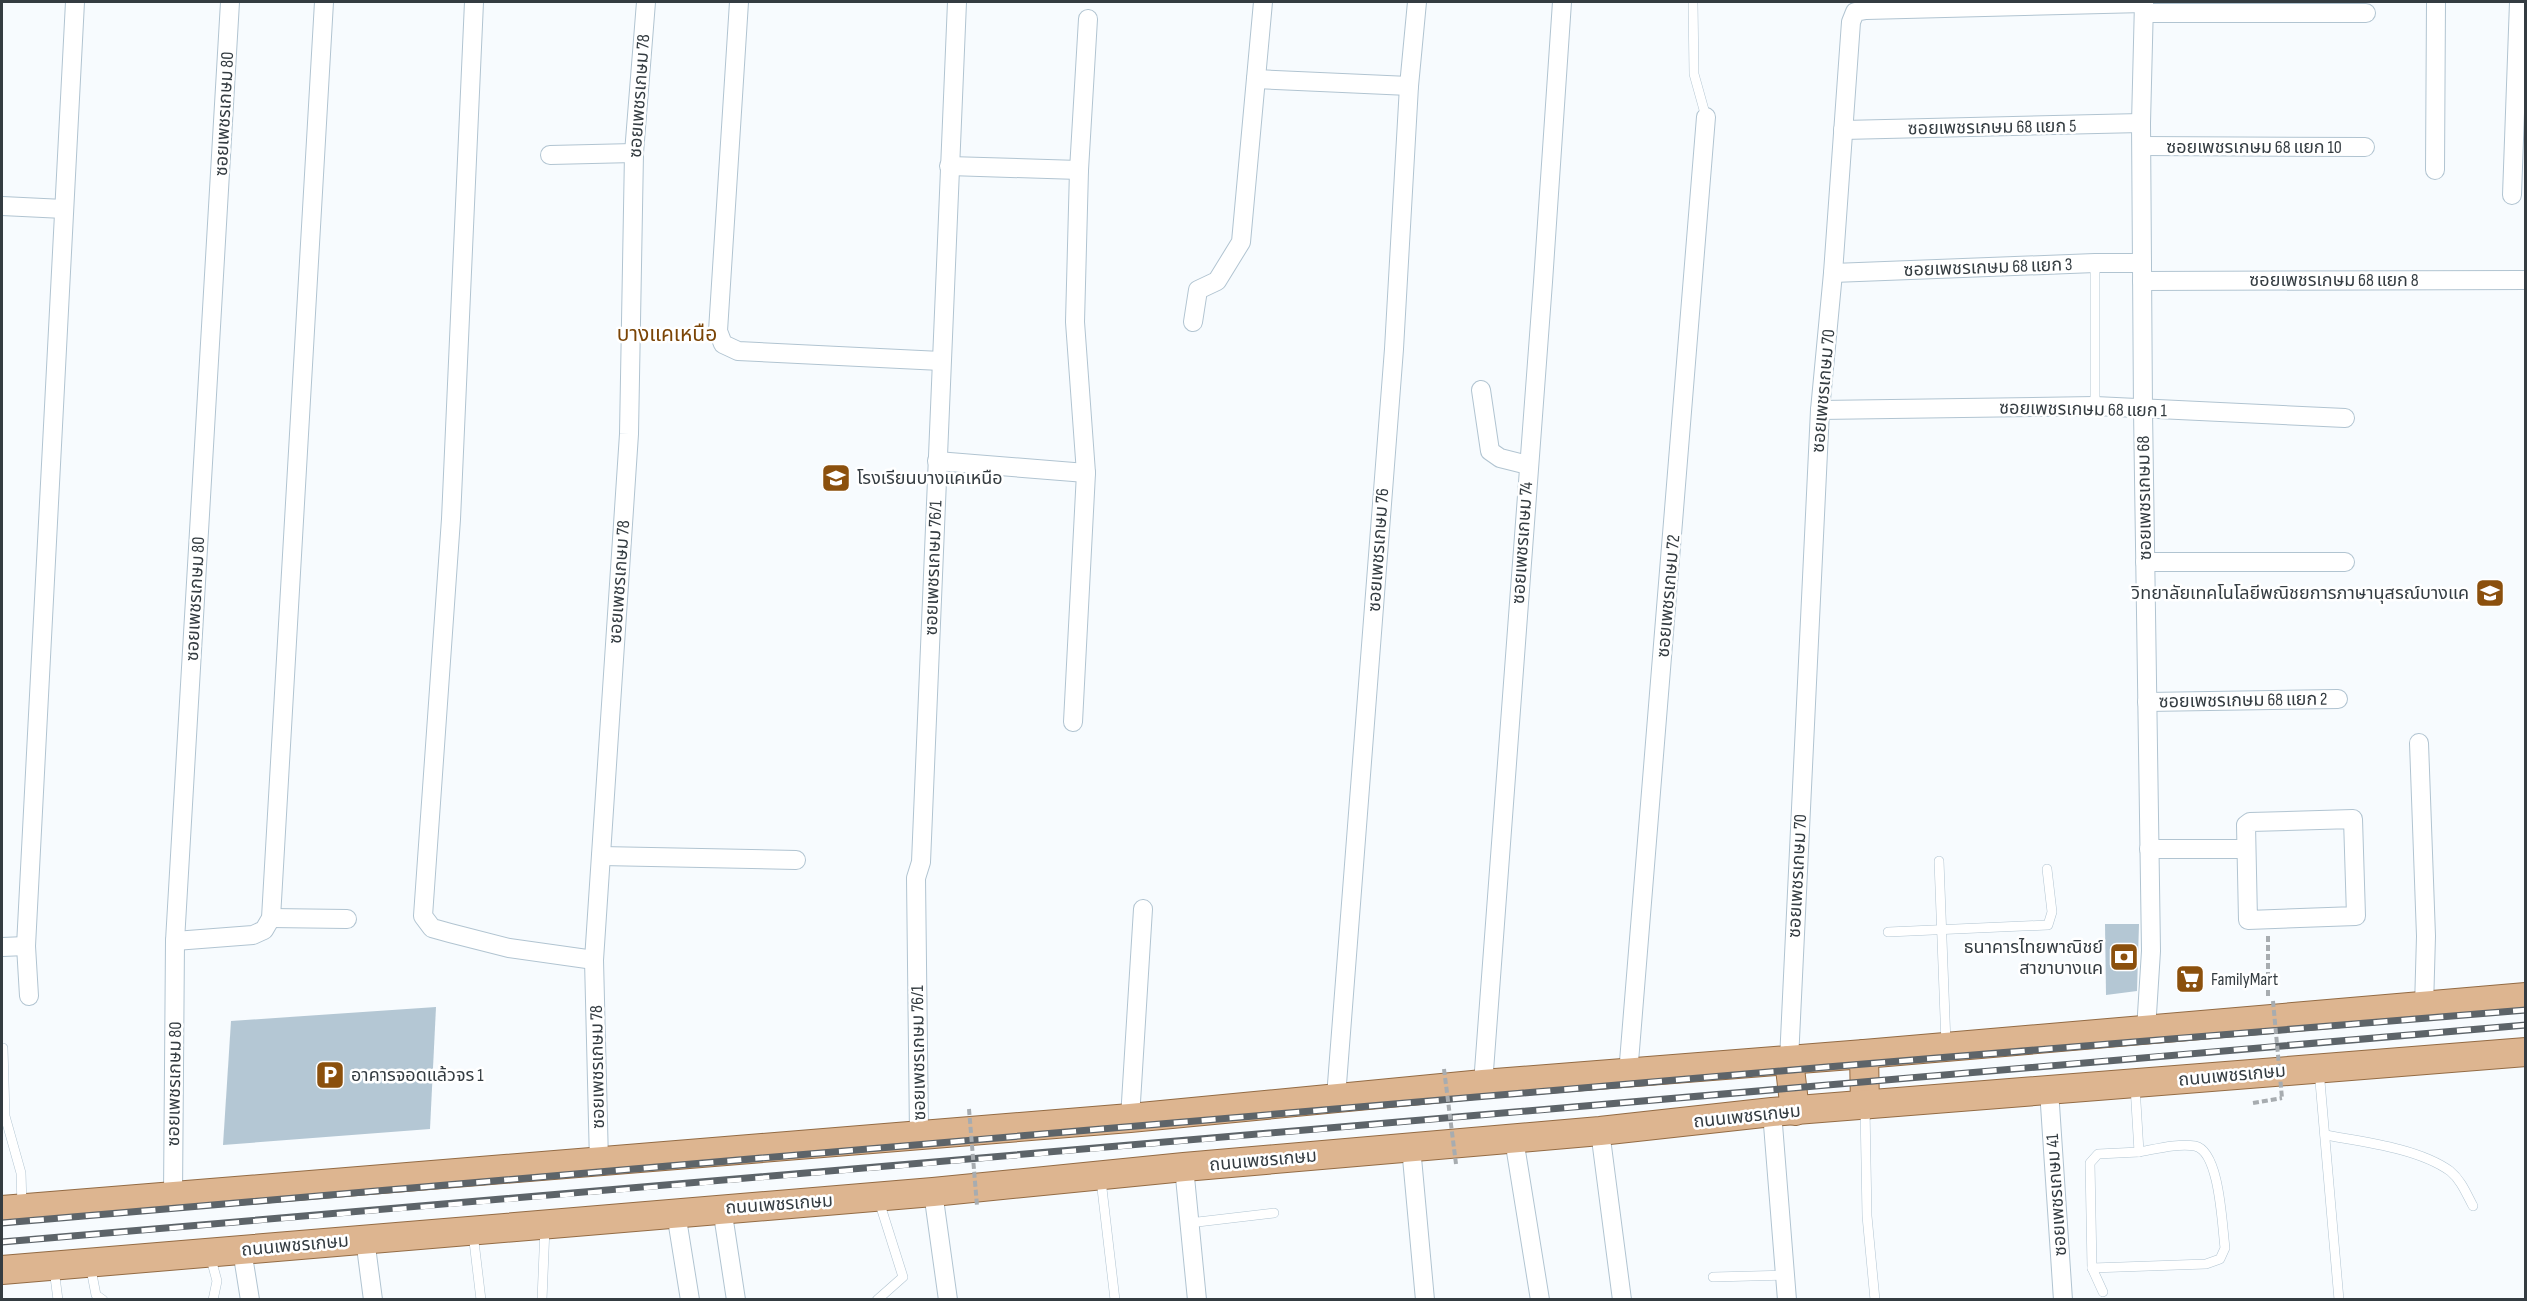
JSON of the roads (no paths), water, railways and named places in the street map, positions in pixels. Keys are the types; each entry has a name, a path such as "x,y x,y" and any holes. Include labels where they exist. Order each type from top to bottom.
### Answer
{"main road":[{"path":"12,1209 1130,1118 1482,1084 1628,1074 2526,997"},
{"name":"ถนนเพชรเกษม","path":"2,1270 933,1192 1184,1167 1600,1131 1783,1111 2526,1052"},
{"path":"1864,1054 1865,1105"},
{"path":"1783,1111 1789,1060"}],"street":[{"path":"29,996 26,946 75,2"},
{"name":"ซอยเพชรเกษม 80","path":"173,1196 176,941 230,2"},
{"path":"176,941 253,935 264,930 271,918 324,2"},
{"path":"474,2 452,519 423,916 432,928 450,933 509,948 594,960"},
{"name":"ซอยเพชรเกษม 78","path":"599,1161 594,960 629,434 634,153 646,2"},
{"path":"739,2 718,331 723,344 738,351 941,362"},
{"name":"ซอยเพชรเกษม 76/1","path":"919,1134 916,878 921,850 957,2"},
{"path":"1193,322 1198,290 1217,281 1241,242 1263,2"},
{"name":"ซอยเพชรเกษม 76","path":"1336,1097 1394,349 1409,86 1417,2"},
{"name":"ซอยเพชรเกษม 74","path":"1482,1084 1562,2"},
{"path":"2434,170 2436,2"},
{"path":"2512,195 2519,2"},
{"path":"2144,6 2366,13"},
{"name":"ซอยเพชรเกษม 68","path":"2144,6 2141,123 2143,410 2151,951 2146,1030"},
{"name":"ซอยเพชรเกษม 70","path":"1789,1060 1820,410 1833,273 1851,22 1855,12 2144,6"},
{"path":"1073,722 1086,473 1075,322 1079,170 1088,19"},
{"path":"1256,80 1409,86"},
{"name":"ซอยเพชรเกษม 72","path":"1628,1074 1706,117"},
{"name":"ซอยเพชรเกษม 68 แยก 5","path":"1844,130 2141,123"},
{"name":"ซอยเพชรเกษม 68 แยก 10","path":"2142,146 2365,147"},
{"path":"549,155 634,153"},
{"path":"949,166 1079,170"},
{"path":"2,206 64,209"},
{"name":"ซอยเพชรเกษม 68 แยก 3","path":"1833,273 2095,263 2142,272"},
{"name":"ซอยเพชรเกษม 68 แยก 8","path":"2142,272 2526,280"},
{"path":"1481,390 1490,451 1500,458 1528,465"},
{"name":"ซอยเพชรเกษม 68 แยก 1","path":"1820,410 2095,406 2345,418"},
{"path":"937,461 1086,473"},
{"path":"2145,562 2345,562"},
{"name":"ซอยเพชรเกษม 68 แยก 2","path":"2147,702 2338,699"},
{"path":"2420,743 2426,936 2424,1007"},
{"path":"2351,819 2354,822 2356,916 2247,919 2246,849 2245,830 2250,822 2351,819"},
{"path":"2149,849 2246,849"},
{"path":"601,856 796,860"},
{"path":"1130,1118 1143,909"},
{"path":"271,918 347,919"},
{"path":"2,947 26,946"},
{"name":"ซอยเพชรเกษม 41","path":"2049,1090 2063,1299"},
{"path":"1783,1111 1787,1299"},
{"path":"1600,1131 1622,1299"},
{"path":"1514,1139 1540,1299"},
{"path":"1411,1147 1425,1299"},
{"path":"1184,1167 1197,1299"},
{"path":"933,1192 948,1299"},
{"path":"722,1208 736,1299"},
{"path":"676,1213 690,1299"},
{"path":"365,1239 373,1299"},
{"path":"242,1250 250,1299"}],"lane":[{"path":"1693,2 1694,74 1706,117"},
{"path":"2095,263 2095,406"},
{"path":"1939,861 1946,1047"},
{"path":"1888,933 2048,925 2052,912 2047,869"},
{"path":"3,1048 5,1116 21,1173 12,1209"},
{"path":"2319,1068 2339,1299"},
{"path":"2135,1083 2139,1152"},
{"path":"1865,1105 1867,1216 1875,1299"},
{"path":"2325,1135 2416,1155 2449,1171 2462,1183 2473,1206"},
{"path":"2092,1268 2206,1264 2220,1259 2225,1248 2214,1171 2208,1155 2196,1146 2181,1146 2139,1152 2098,1154 2090,1163 2092,1268 2103,1292"},
{"path":"1100,1175 1115,1299"},
{"path":"877,1299 903,1277 878,1196"},
{"path":"1189,1223 1274,1213"},
{"path":"542,1299 546,1224"},
{"path":"472,1230 480,1299"},
{"path":"210,1252 217,1281 213,1299"},
{"path":"90,1262 96,1295 103,1299"},
{"path":"54,1265 58,1299"},
{"path":"1713,1277 1786,1275"}],"railway":[{"path":"2,1223 1827,1067 2526,1010"},
{"path":"2,1242 2526,1025"}],"place":[{"name":"โรงเรียนบางแคเหนือ","path":"836,478"},
{"name":"วิทยาลัยเทคโนโลยีพณิชยการภาษานุสรณ์บางแค","path":"2490,593"},
{"name":"ธนาคารไทยพาณิชย์ สาขาบางแค","path":"2124,957"},
{"name":"FamilyMart","path":"2190,979"},
{"name":"อาคารจอดแล้วจร 1","path":"330,1075"}],"district":[{"name":"บางแคเหนือ","path":"667,334"}]}
